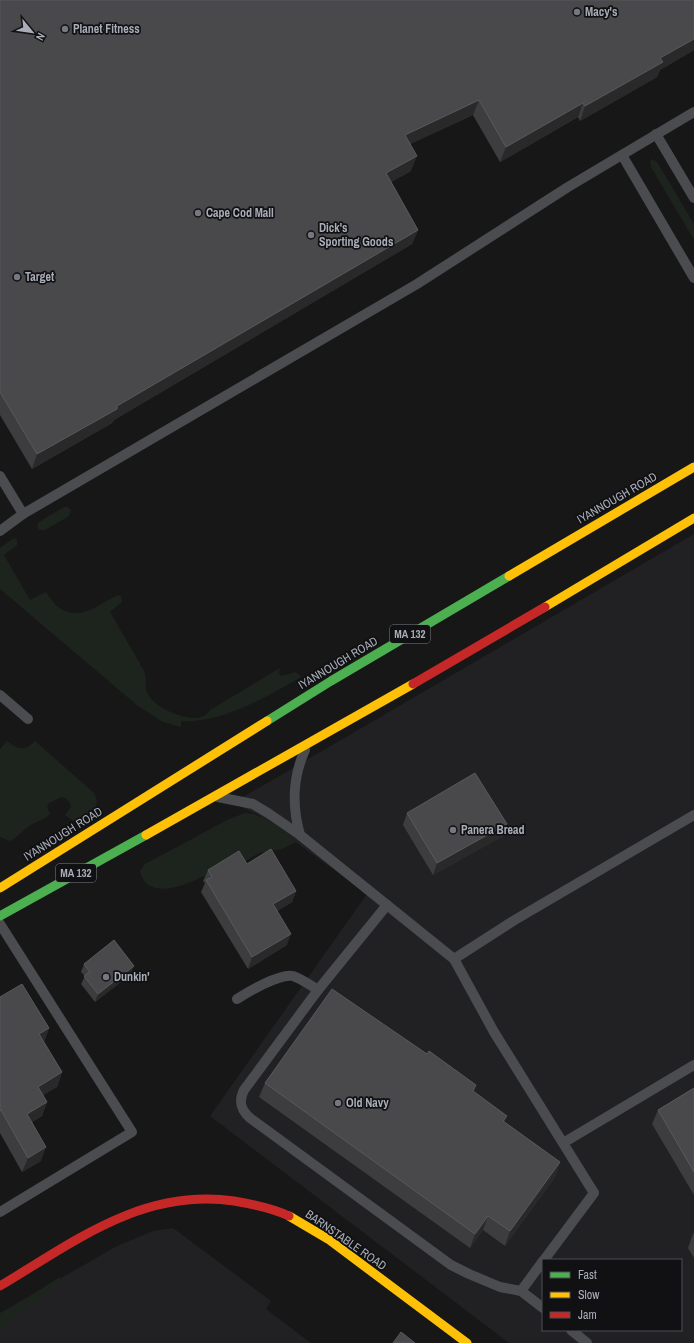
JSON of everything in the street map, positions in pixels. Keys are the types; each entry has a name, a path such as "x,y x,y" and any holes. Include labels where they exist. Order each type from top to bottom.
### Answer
{"main road":[{"name":"IYANNOUGH ROAD","path":"0,888 331,681 694,467"},
{"name":"MA 132","path":"0,916 216,797 512,627 694,518"},
{"name":"BARNSTABLE ROAD","path":"0,1286 99,1228 127,1214 173,1201 191,1199 219,1201 268,1209 303,1224 358,1262 466,1343"}],"lane":[{"path":"0,531 23,514 417,284 568,187 694,112"},
{"path":"656,134 694,198"},
{"path":"622,155 694,278"},
{"path":"0,476 23,514"},
{"path":"0,695 28,719"},
{"path":"300,836 296,818 294,790 297,769 308,744"},
{"path":"216,797 253,804 300,836 454,959 494,1032 594,1193 544,1259"},
{"path":"454,959 513,922 694,816"},
{"path":"387,906 376,916 318,990 244,1090 240,1101 245,1113 451,1265 500,1287 521,1291 542,1307"},
{"path":"0,924 132,1132 0,1212"},
{"path":"237,999 255,989 287,976 299,978 318,990"},
{"path":"563,1143 694,1065"},
{"path":"521,1291 542,1262"},
{"path":"572,1331 587,1343"}],"shaded area":[{"path":"652,159 657,162 694,224 694,240 651,167 650,161"},
{"path":"64,507 71,510 69,516 45,530 39,530 37,526 39,522"},
{"path":"694,534 694,1343 509,1343 210,1116 367,894 260,816 233,803"},
{"path":"14,538 17,540 17,545 4,555 30,600 46,592 58,607 66,611 81,613 118,595 121,596 122,602 110,612 145,673 146,689 149,695 153,701 166,710 180,716 194,718 201,717 207,714 210,710 280,668 279,673 281,676 296,672 301,677 259,700 228,713 196,721 181,721 181,727 163,722 138,706 0,589 0,548"},
{"path":"7,741 14,746 24,748 28,747 35,741 94,793 97,800 96,807 75,822 65,815 71,807 68,800 61,797 49,803 47,807 50,814 31,825 18,836 10,841 0,837 0,749"},
{"path":"245,813 266,819 296,842 282,849 259,853 241,864 237,857 200,878 185,884 170,888 156,888 146,883 140,871 145,864 229,819"},
{"path":"173,1228 271,1301 266,1309 311,1343 0,1343 0,1313 117,1246 153,1231"},
{"path":"60,1277 60,1283 7,1324 0,1332 0,1315"}],"building":[{"name":"Cape Cod Mall","path":"0,0 694,0 694,39 660,58 663,62 585,106 583,103 506,147 479,100 405,135 417,156 386,173 418,230 117,406 117,409 37,454 0,392"},
{"name":"Panera Bread","path":"475,773 507,824 437,863 407,813"},
{"path":"271,849 296,891 273,904 291,934 252,957 206,880 212,877 208,870 239,851 247,864"},
{"name":"Dunkin'","path":"114,940 134,966 98,994 84,976 90,972 84,964"},
{"path":"22,984 49,1028 39,1034 62,1072 38,1087 47,1102 27,1114 46,1147 28,1158 1,1110 0,1111 0,997"},
{"path":"332,989 427,1054 429,1051 476,1085 473,1091 507,1116 503,1121 560,1162 510,1231 488,1216 475,1234 265,1083"},
{"path":"694,1088 694,1172 658,1110"},
{"path":"401,1332 415,1343 393,1343"}],"traffic: fast":[{"path":"267,721 331,681 509,576"},
{"path":"0,916 146,835"}],"traffic: slow":[{"path":"509,576 694,467"},
{"path":"545,607 694,518"},
{"path":"146,835 413,684"},
{"path":"0,888 267,721"},
{"path":"289,1216 328,1239 467,1343"}],"traffic: jam":[{"path":"413,684 545,607"},
{"path":"0,1286 82,1236 110,1222 139,1211 169,1203 201,1199 234,1201 255,1205 289,1216"}],"place":[{"name":"Macy's","path":"577,12"},
{"name":"Planet Fitness","path":"65,29"},
{"name":"Cape Cod Mall","path":"198,213"},
{"name":"Dick's Sporting Goods","path":"311,235"},
{"name":"Target","path":"17,277"},
{"name":"Panera Bread","path":"453,830"},
{"name":"Dunkin'","path":"106,977"},
{"name":"Old Navy","path":"338,1103"}]}
